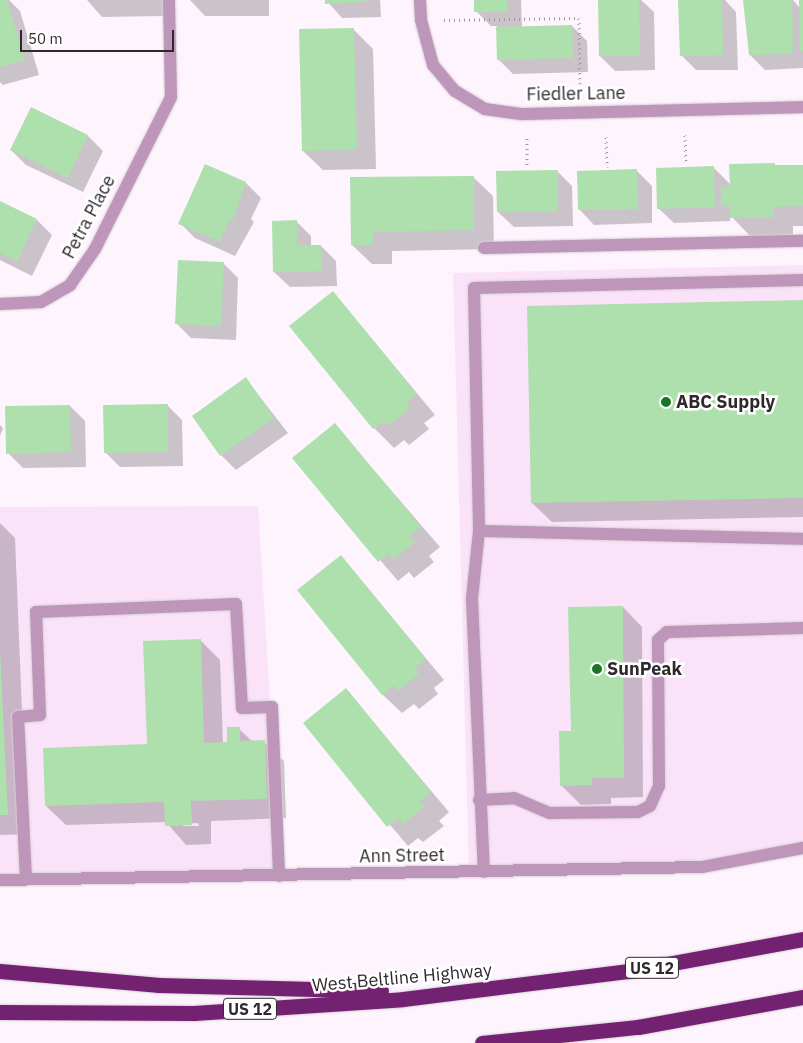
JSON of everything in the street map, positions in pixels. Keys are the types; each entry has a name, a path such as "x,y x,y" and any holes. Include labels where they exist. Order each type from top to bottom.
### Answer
{"highway":[{"name":"West Beltline Highway","path":"0,1012 194,1013 500,989 719,956 803,938"},
{"path":"0,970 159,986 233,989 500,989"},
{"path":"556,1043 803,997"},
{"path":"482,1043 638,1027"}],"street":[{"name":"Petra Place","path":"0,304 41,302 70,285 95,249 171,97 169,0"},
{"name":"Fiedler Lane","path":"420,0 421,20 433,65 456,91 485,109 521,114 803,107"},
{"path":"484,248 803,241"},
{"path":"484,872 472,599 479,531 474,288 803,280"},
{"path":"479,531 803,539"},
{"path":"26,879 18,716 40,715 36,612 236,604 242,708 272,707 279,876"},
{"path":"480,800 514,798 550,814 638,812 650,806 659,786 658,640 667,632 803,628"},
{"name":"Ann Street","path":"0,880 702,867 803,848"}],"path":[{"path":"444,20 579,18 580,89"},
{"path":"685,135 686,164"},
{"path":"606,137 607,168"},
{"path":"526,138 527,168"}],"shaded area":[{"path":"803,265 803,848 754,860 469,872 453,273"},
{"path":"258,506 281,876 0,880 0,507"}],"building":[{"path":"0,0 7,0 25,60 0,67"},
{"path":"325,0 366,0 366,2 325,4"},
{"path":"474,0 507,0 507,11 474,12"},
{"path":"598,0 639,0 640,56 599,56"},
{"path":"678,0 722,0 723,55 680,56"},
{"path":"743,0 792,0 793,54 749,55"},
{"path":"799,0 803,0 803,51 800,51"},
{"path":"572,25 573,58 497,60 496,27"},
{"path":"354,28 357,150 302,151 299,29"},
{"path":"31,107 88,135 68,178 10,150"},
{"path":"775,163 775,165 803,165 803,206 774,207 774,217 730,218 730,205 721,205 721,187 730,187 729,164"},
{"path":"205,164 246,182 232,222 229,221 220,242 178,224"},
{"path":"714,166 715,207 657,209 656,168"},
{"path":"637,169 638,209 578,210 577,171"},
{"path":"558,170 558,211 497,212 496,171"},
{"path":"474,176 474,230 373,232 373,245 351,245 350,177"},
{"path":"0,201 37,219 17,261 0,253"},
{"path":"297,220 297,245 321,245 322,271 273,272 272,221"},
{"path":"178,260 224,262 221,326 175,324"},
{"path":"333,291 417,394 406,403 410,408 388,426 384,421 373,429 289,326"},
{"name":"ABC Supply","path":"803,300 803,498 531,503 527,306"},
{"path":"246,377 274,418 220,456 192,416"},
{"path":"168,404 168,452 104,453 103,405"},
{"path":"70,405 71,452 6,454 5,406"},
{"path":"335,423 421,527 410,536 415,542 394,559 389,553 378,562 292,458"},
{"path":"341,555 426,659 415,668 419,674 398,691 394,685 382,695 297,590"},
{"name":"SunPeak","path":"623,606 624,778 592,778 592,785 560,786 559,731 571,731 568,607"},
{"path":"201,639 204,743 227,742 227,727 240,727 240,741 265,740 267,799 191,801 192,825 165,826 164,802 45,806 43,748 147,744 143,641"},
{"path":"0,649 8,815 0,815"},
{"path":"346,688 431,792 420,801 425,806 403,824 398,818 387,827 303,723"}],"place":[{"name":"ABC Supply","path":"666,402"},
{"name":"SunPeak","path":"597,669"}]}
